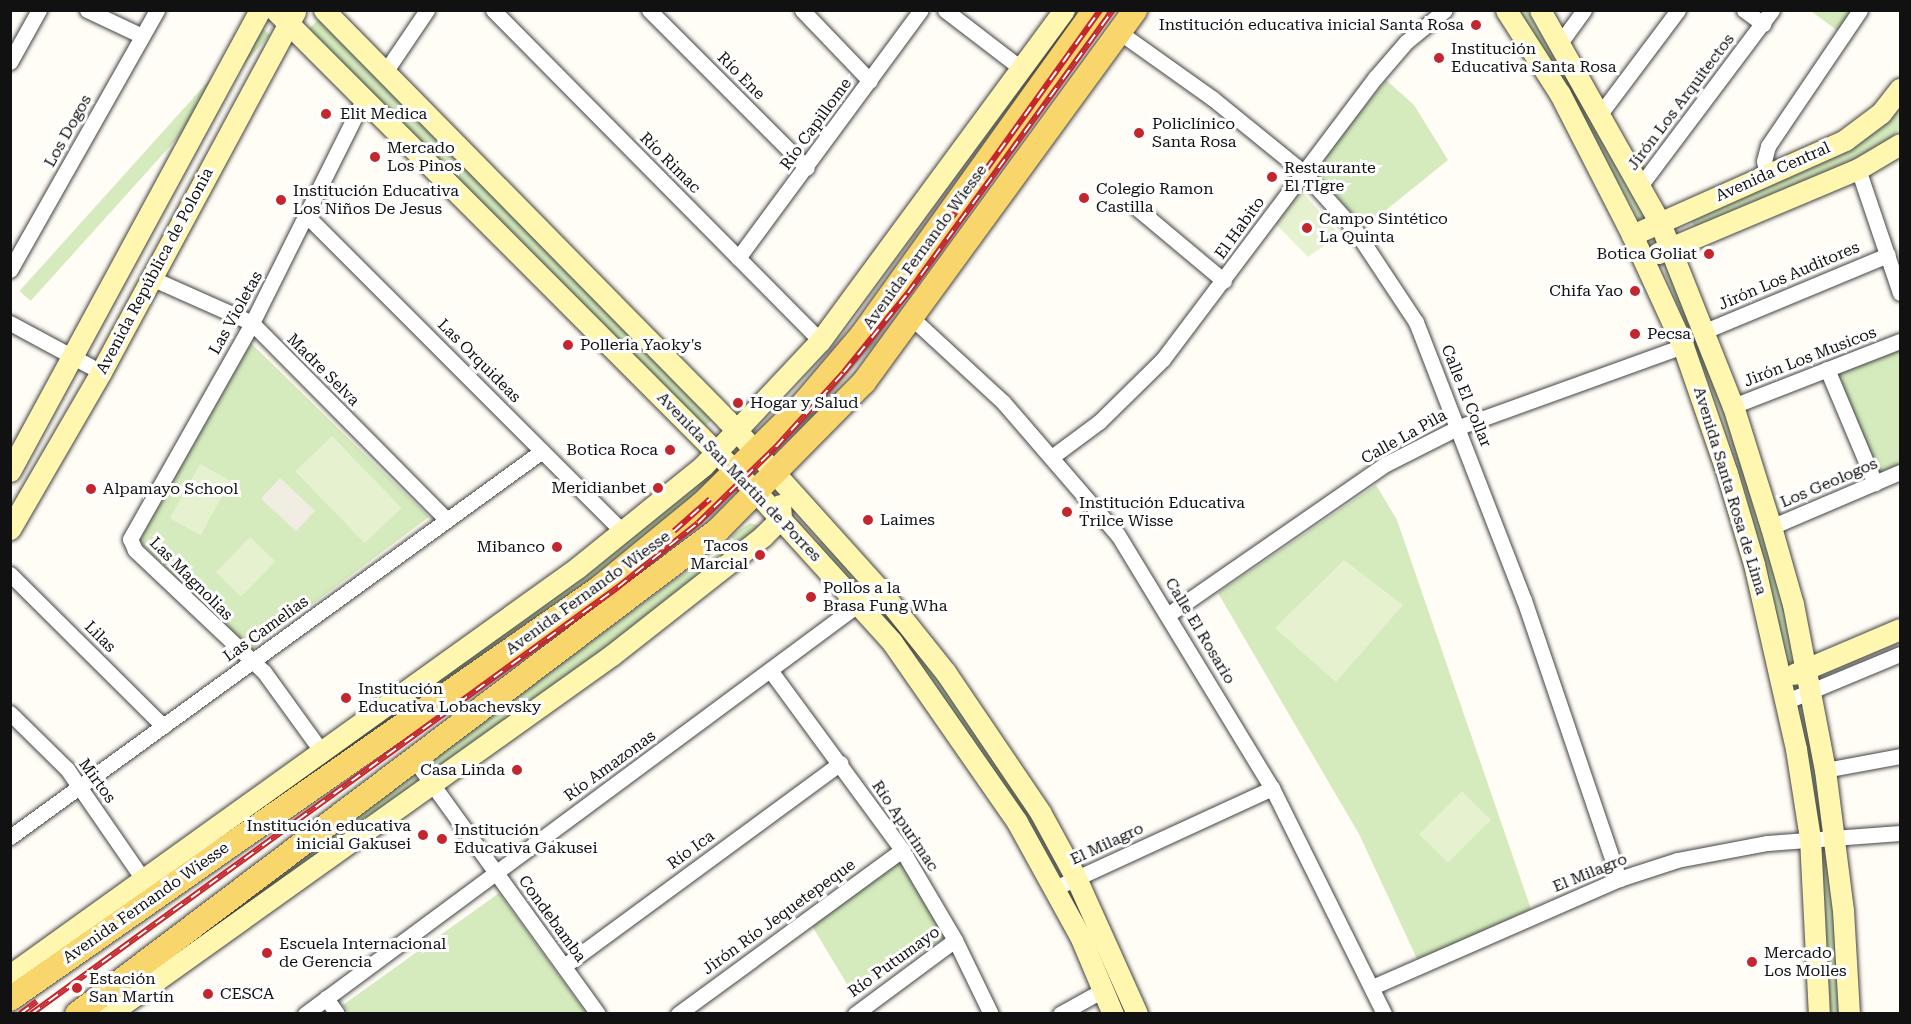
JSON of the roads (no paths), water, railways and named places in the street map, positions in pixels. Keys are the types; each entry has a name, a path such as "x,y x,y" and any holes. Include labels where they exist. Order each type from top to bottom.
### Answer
{"main road":[{"name":"Avenida República de Polonia","path":"10,471 17,445 74,359 260,10"},
{"name":"Avenida San Martín de Porres","path":"324,10 777,472 879,589 946,673 1008,762 1076,879 1137,1014"},
{"name":"Avenida Fernando Wiesse","path":"10,975 624,533 716,453 820,341 1064,10"},
{"name":"Avenida Fernando Wiesse","path":"10,999 598,589 661,541 736,473 862,335 1095,10"},
{"name":"Avenida Fernando Wiesse","path":"77,1014 673,567 757,493 864,382 913,319 1135,10"},
{"name":"Avenida Santa Rosa de Lima","path":"1506,10 1565,103 1632,235 1683,346 1747,542 1787,701 1810,838 1820,1014"},
{"name":"Avenida Santa Rosa de Lima","path":"1539,10 1560,43 1660,223 1733,406 1771,527 1793,604 1825,770 1843,910 1849,1014"},
{"name":"Avenida República de Polonia","path":"10,529 101,372 286,14"},
{"name":"Avenida San Martín de Porres","path":"286,14 364,98 757,493 892,642 967,746 1055,888 1113,1014"},
{"name":"Avenida Central","path":"1632,235 1767,176 1864,128 1900,89"},
{"name":"Avenida Central","path":"1644,260 1670,247 1858,170 1900,144"},
{"path":"109,1014 612,655 744,552 781,518 777,472"},
{"path":"801,540 821,523"},
{"path":"1782,679 1900,629"}],"street":[{"path":"10,62 39,10"},
{"path":"87,10 142,36"},
{"name":"Los Dogos","path":"10,270 157,10"},
{"path":"385,72 427,10"},
{"name":"Río Rimac","path":"493,10 820,341"},
{"name":"Río Ene","path":"650,10 807,168"},
{"path":"802,10 870,81"},
{"name":"Río Capillome","path":"738,258 807,168 921,10"},
{"path":"945,10 1022,69"},
{"name":"El Habito","path":"1053,456 1129,395 1224,281 1303,172 1398,51 1445,10"},
{"path":"1560,43 1584,10"},
{"path":"1600,114 1678,10"},
{"path":"1744,10 1762,24"},
{"name":"Jirón Los Arquitectos","path":"1640,186 1772,10"},
{"path":"1767,176 1764,161 1767,146 1860,10"},
{"name":"Calle El Collar","path":"1119,32 1212,98 1303,172 1355,231 1416,322 1459,427 1579,752 1619,879"},
{"name":"Las Violetas","path":"130,539 252,323 364,98"},
{"path":"1858,170 1900,293"},
{"path":"1138,209 1224,281"},
{"name":"Las Orquideas","path":"307,216 624,533"},
{"name":"Jirón Los Auditores","path":"1705,331 1887,255"},
{"name":"Madre Selva","path":"151,278 252,323 447,520"},
{"name":"Calle El Rosario","path":"913,319 1003,402 1053,456 1118,535 1169,614 1272,788 1384,1014"},
{"path":"10,323 101,372"},
{"name":"Jirón Los Musicos","path":"1733,406 1900,341"},
{"name":"Calle La Pila","path":"1169,614 1386,464 1459,427 1683,346"},
{"path":"1827,369 1875,483"},
{"name":"Las Camelias","path":"10,837 81,788 542,451"},
{"name":"Los Geologos","path":"1771,527 1900,472"},
{"name":"Las Magnolias","path":"130,539 135,550 264,672 322,752"},
{"name":"Lilas","path":"10,574 163,726"},
{"name":"Río Amazonas","path":"305,1014 879,589"},
{"path":"1787,701 1900,654"},
{"name":"Río Apurimac","path":"770,670 902,850 955,940 991,1014"},
{"name":"Mirtos","path":"10,713 81,788 143,879"},
{"path":"1825,770 1900,756"},
{"name":"Condebamba","path":"414,759 598,1014"},
{"name":"Río Ica","path":"564,966 840,763"},
{"name":"El Milagro","path":"1055,888 1272,788"},
{"name":"El Milagro","path":"1372,987 1619,879 1720,851 1810,838 1900,833"},
{"name":"Jirón Río Jequetepeque","path":"678,1014 902,850"},
{"name":"Río Putumayo","path":"855,1014 955,940"},
{"path":"1060,1014 1103,990"},
{"path":"326,998 337,1014"}],"railway":[{"path":"922,259 1100,10"},
{"path":"31,1014 618,587 698,523 776,447 844,372 908,293 1113,10"},
{"path":"674,531 710,499"},
{"path":"20,1014 37,1001"}],"place":[{"name":"Institución educativa inicial Santa Rosa","path":"1476,25"},
{"name":"Institución Educativa Santa Rosa","path":"1439,58"},
{"name":"Elit Medica","path":"326,114"},
{"name":"Policlínico Santa Rosa","path":"1139,133"},
{"name":"Mercado Los Pinos","path":"375,157"},
{"name":"Restaurante El TIgre","path":"1272,177"},
{"name":"Colegio Ramon Castilla","path":"1084,198"},
{"name":"Institución Educativa Los Niños De Jesus","path":"281,200"},
{"name":"Campo Sintético La Quinta","path":"1307,228"},
{"name":"Botica Goliat","path":"1709,254"},
{"name":"Chifa Yao","path":"1635,291"},
{"name":"Pecsa","path":"1635,334"},
{"name":"Polleria Yaoky's","path":"568,345"},
{"name":"Hogar y Salud","path":"738,403"},
{"name":"Botica Roca","path":"670,450"},
{"name":"Meridianbet","path":"658,488"},
{"name":"Alpamayo School","path":"91,489"},
{"name":"Institución Educativa Trilce Wisse","path":"1067,512"},
{"name":"Laimes","path":"868,520"},
{"name":"Mibanco","path":"557,547"},
{"name":"Tacos Marcial","path":"760,555"},
{"name":"Pollos a la Brasa Fung Wha","path":"811,597"},
{"name":"Institución Educativa Lobachevsky","path":"346,698"},
{"name":"Casa Linda","path":"517,770"},
{"name":"Institución educativa inicial Gakusei","path":"423,835"},
{"name":"Institución Educativa Gakusei","path":"442,839"},
{"name":"Escuela Internacional de Gerencia","path":"267,953"},
{"name":"Mercado Los Molles","path":"1752,962"},
{"name":"Estación San Martín","path":"77,988"},
{"name":"CESCA","path":"208,994"}]}
